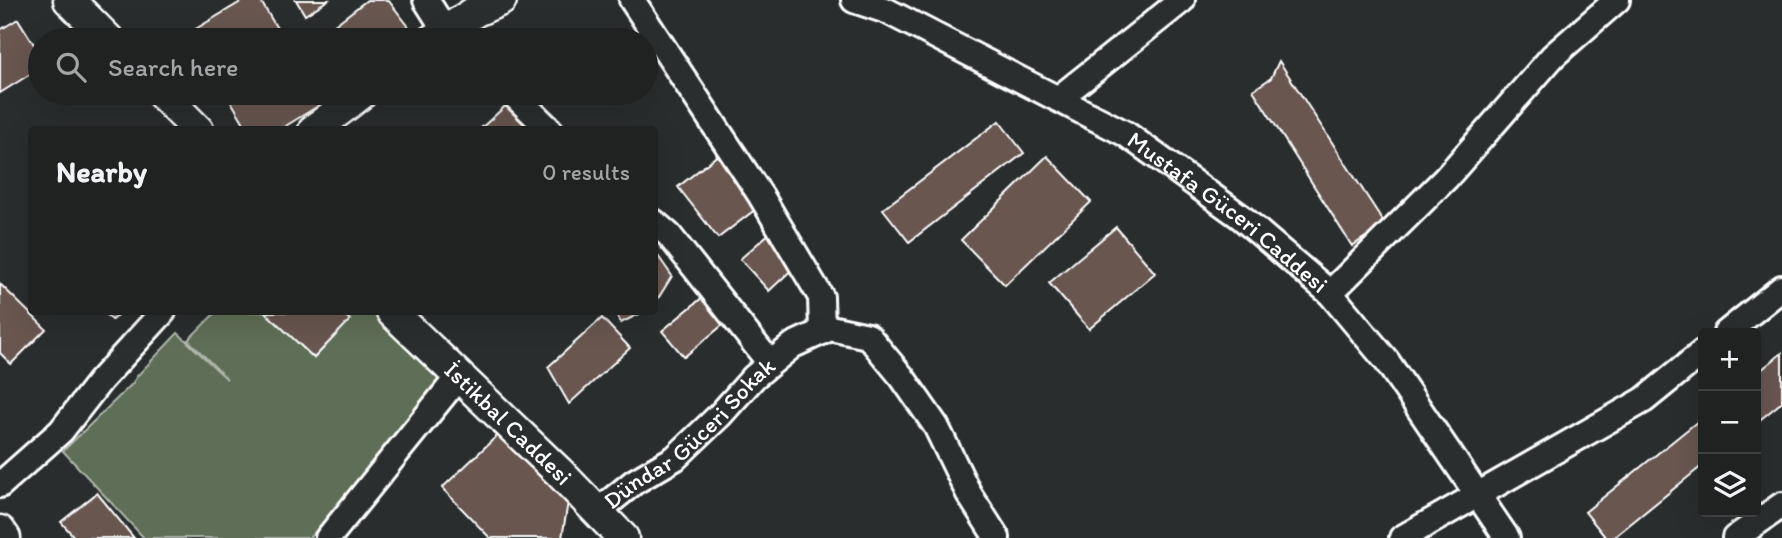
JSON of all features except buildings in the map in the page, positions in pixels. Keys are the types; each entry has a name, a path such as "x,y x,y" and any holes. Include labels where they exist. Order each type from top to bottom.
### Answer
{"street":[{"path":"69,0 97,28"},
{"path":"426,0 440,28"},
{"path":"455,28 476,11 501,0"},
{"path":"632,0 650,28"},
{"name":"Mustafa Güceri Caddesi","path":"854,0 887,11 1126,134 1241,217 1329,293 1386,360 1507,538"},
{"path":"1058,99 1182,0"},
{"path":"1329,293 1446,178 1553,56 1617,0"},
{"path":"658,40 761,196 821,297 822,332"},
{"path":"173,105 194,126"},
{"path":"319,126 346,105"},
{"path":"524,105 546,126"},
{"name":"Dündar Güceri Sokak","path":"597,512 634,482 675,458 771,363 669,235 658,225"},
{"path":"1732,328 1782,288"},
{"path":"0,485 61,431 100,381 160,315"},
{"name":"İstikbal Caddesi","path":"395,315 559,472 622,538"},
{"path":"771,363 793,345 830,328 868,336 902,377 936,426 969,494 997,538"},
{"path":"1402,538 1644,400 1698,356"},
{"path":"328,538 459,376"},
{"path":"1735,538 1782,505"},
{"path":"0,531 5,538"}],"green space":[{"path":"213,315 268,315 314,358 350,320 345,315 379,315 456,390 309,538 144,538 63,451 132,384 178,333 227,379 188,340"}]}
